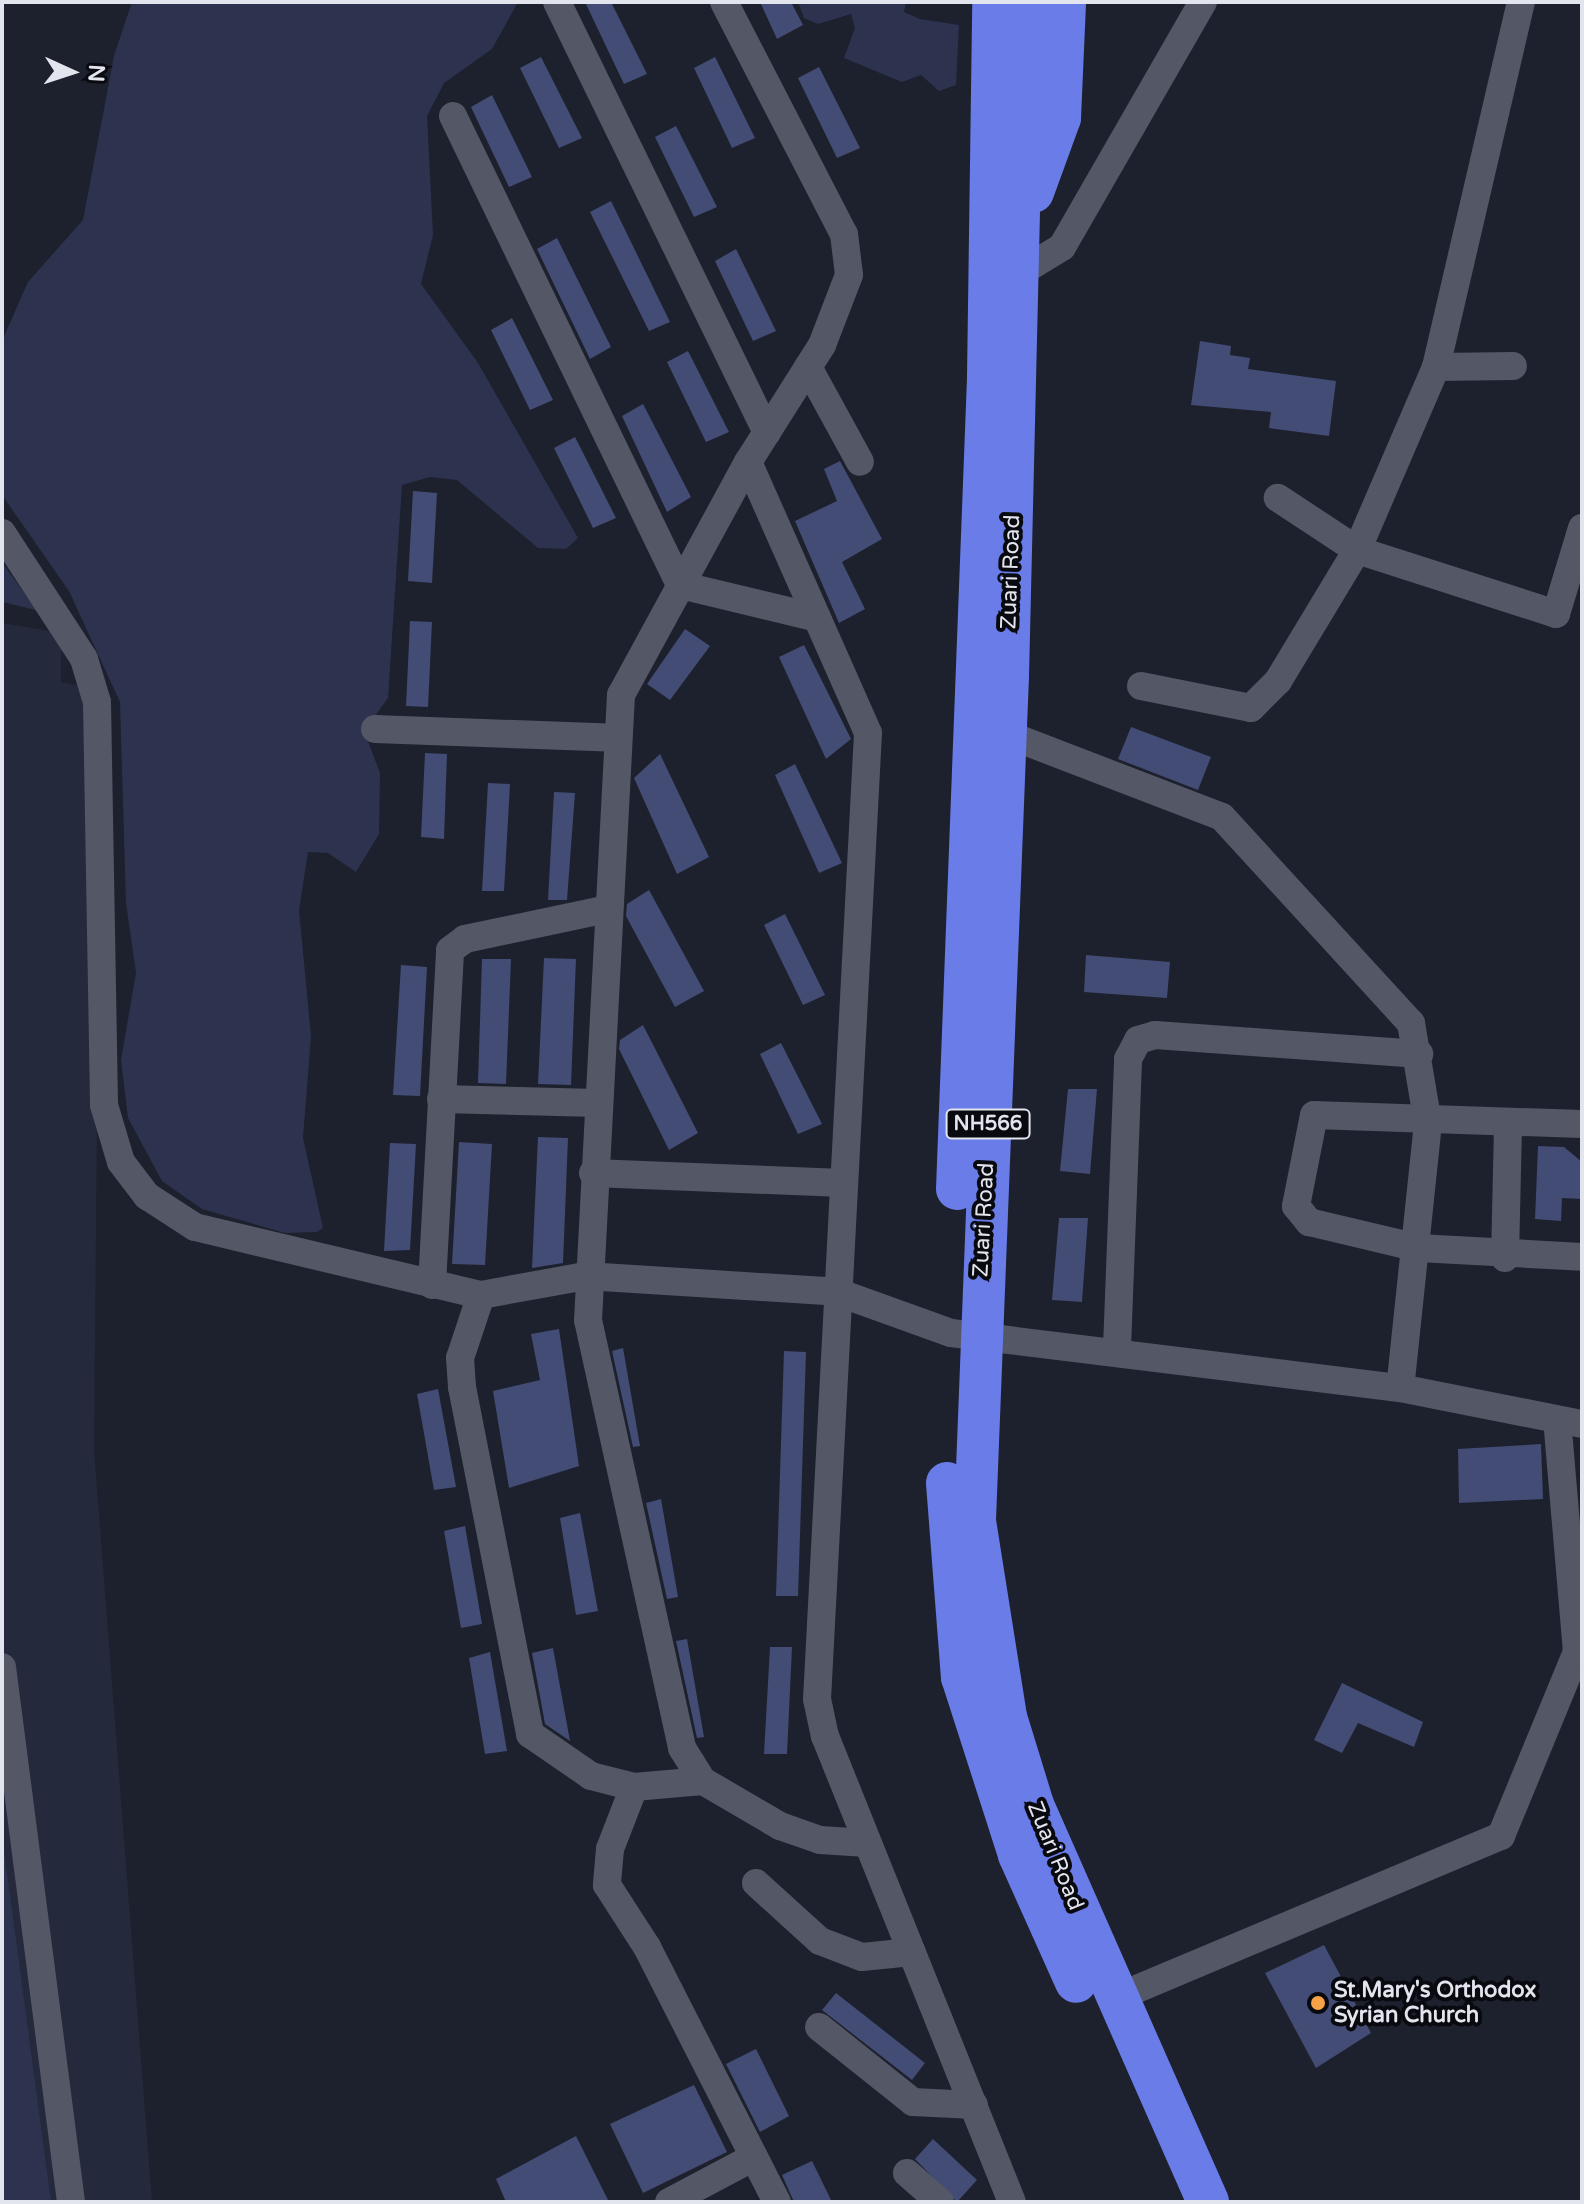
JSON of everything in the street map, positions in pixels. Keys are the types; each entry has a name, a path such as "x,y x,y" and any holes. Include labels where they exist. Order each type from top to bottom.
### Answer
{"highway":[{"path":"974,2 976,182 1007,219 1060,118 1065,2"},
{"name":"Zuari Road","path":"993,2 1007,219 1021,272 1006,734 965,1334 946,1527 969,1705 1019,1855 1176,2202"},
{"name":"Zuari Road","path":"1024,2 1007,219 965,1334 975,1521 1002,1702 1033,1805 1113,1999 1208,2202"}],"street":[{"path":"557,2 767,432"},
{"path":"724,2 844,234 849,275 808,367 748,462 621,695 615,738 586,1276 588,1320 665,1693 682,1748 703,1781 780,1826 820,1840 867,1843"},
{"path":"1021,272 1062,247 1203,2"},
{"path":"1141,686 1251,708 1278,681 1357,550 1436,367 1521,2"},
{"path":"453,116 680,585"},
{"path":"1436,367 1513,366"},
{"path":"808,367 860,462"},
{"path":"748,462 868,733 817,1699 867,1843 1012,2202"},
{"path":"1278,498 1357,550 1556,614 1582,528"},
{"path":"2,533 84,659 97,702 104,1105 121,1162 147,1196 195,1227 481,1295 586,1276 837,1292 965,1334 1117,1348 1400,1388 1569,1422 1577,1652 1501,1836 1113,1999"},
{"path":"680,585 817,618"},
{"path":"375,729 615,738"},
{"path":"1006,734 1222,817 1411,1023 1419,1054 1428,1123 1418,1248 1400,1388"},
{"path":"432,1285 450,950 465,939 607,909"},
{"path":"1117,1348 1128,1059 1138,1040 1155,1035 1419,1054"},
{"path":"441,1099 597,1103"},
{"path":"1582,1124 1428,1123 1314,1115 1296,1206 1309,1222 1418,1248 1505,1258 1582,1257"},
{"path":"1505,1258 1508,1124"},
{"path":"593,1173 843,1183"},
{"path":"481,1295 460,1358 462,1387 530,1734 591,1776 634,1787 703,1781"},
{"path":"2,1667 71,2202"},
{"path":"634,1787 610,1849 607,1885 777,2202"},
{"path":"756,1883 820,1941 862,1957 912,1952"},
{"path":"819,2027 913,2102 974,2105"},
{"path":"669,2202 754,2157"},
{"path":"907,2173 940,2202"}],"shaded area":[{"path":"132,2 518,2 492,49 444,83 427,116 433,235 421,284 478,363 578,538 566,549 538,548 457,480 430,477 402,485 388,698 364,731 380,773 379,834 356,872 328,853 308,852 299,910 311,1036 303,1138 323,1228 317,1232 285,1233 202,1209 162,1181 128,1118 121,1060 136,973 126,903 120,702 69,591 2,495 2,341 28,282 83,220 114,56"},
{"path":"798,2 906,2 904,12 920,19 959,25 956,85 939,91 921,75 902,82 844,58 855,28 851,14 818,24 804,18"},
{"path":"2,562 36,610 2,602"},
{"path":"2,623 61,633 61,682 101,691 94,1449 152,2202 2,2202"},
{"path":"2,1835 51,2202 2,2202"}],"building":[{"path":"585,2 611,2 647,74 624,84"},
{"path":"760,2 791,2 803,25 777,39"},
{"path":"541,57 582,138 559,148 520,68"},
{"path":"715,57 755,138 732,148 694,68"},
{"path":"819,67 860,148 837,158 798,78"},
{"path":"492,95 532,177 509,187 471,107"},
{"path":"676,126 717,207 694,217 655,137"},
{"path":"611,201 670,322 649,331 590,212"},
{"path":"557,238 611,347 590,359 537,249"},
{"path":"736,249 776,331 753,341 715,261"},
{"path":"512,318 553,400 530,410 491,330"},
{"path":"1200,341 1231,346 1230,355 1250,358 1248,369 1336,381 1329,436 1269,428 1271,412 1191,405"},
{"path":"688,351 729,432 706,442 667,362"},
{"path":"643,404 691,497 667,512 622,416"},
{"path":"575,437 616,518 593,528 554,448"},
{"path":"840,461 882,539 842,562 865,609 839,623 795,521 837,501 824,469"},
{"path":"413,491 437,493 432,583 408,581"},
{"path":"410,621 432,622 428,707 406,706"},
{"path":"685,629 710,646 670,700 647,684"},
{"path":"804,645 851,739 826,759 779,657"},
{"path":"1131,727 1211,757 1198,790 1118,759"},
{"path":"425,753 447,754 444,839 421,837"},
{"path":"660,754 709,857 677,874 634,778"},
{"path":"795,764 842,863 819,873 775,775"},
{"path":"488,783 510,784 504,891 482,891"},
{"path":"554,792 575,793 567,900 548,900"},
{"path":"649,890 704,991 675,1007 626,916 627,904"},
{"path":"785,914 825,995 803,1005 764,925"},
{"path":"1086,955 1170,962 1167,998 1084,992"},
{"path":"544,958 576,959 571,1085 538,1084"},
{"path":"482,959 511,959 506,1084 478,1083"},
{"path":"401,965 427,967 420,1096 393,1095"},
{"path":"643,1025 698,1133 669,1150 619,1049 620,1040"},
{"path":"781,1043 822,1124 798,1134 760,1054"},
{"path":"1068,1089 1097,1089 1090,1174 1060,1171"},
{"path":"538,1137 568,1138 563,1263 532,1268"},
{"path":"459,1142 492,1144 485,1265 452,1264"},
{"path":"390,1143 416,1144 410,1250 384,1251"},
{"path":"1538,1146 1564,1147 1582,1162 1582,1199 1562,1198 1561,1221 1535,1219"},
{"path":"1059,1218 1088,1218 1082,1302 1052,1300"},
{"path":"559,1329 579,1466 509,1488 493,1391 540,1380 531,1334"},
{"path":"623,1348 640,1446 633,1447 612,1351"},
{"path":"784,1351 806,1352 798,1596 776,1596"},
{"path":"438,1389 456,1487 434,1490 417,1394"},
{"path":"1541,1444 1543,1499 1459,1503 1458,1449"},
{"path":"661,1499 678,1597 667,1599 646,1503"},
{"path":"580,1513 598,1611 576,1615 560,1518"},
{"path":"465,1526 482,1624 461,1628 444,1531"},
{"path":"687,1639 704,1737 697,1738 676,1641"},
{"path":"770,1647 792,1647 787,1754 764,1754"},
{"path":"553,1648 570,1741 545,1724 532,1653"},
{"path":"490,1652 507,1751 485,1754 469,1658"},
{"path":"1342,1683 1423,1722 1414,1747 1358,1723 1342,1753 1314,1740"},
{"name":"St.Mary's Orthodox Syrian Church","path":"1324,1945 1371,2033 1316,2068 1265,1973"},
{"path":"836,1993 925,2063 912,2080 822,2010"},
{"path":"756,2049 789,2116 760,2132 726,2064"},
{"path":"694,2085 727,2152 643,2193 610,2124"},
{"path":"576,2136 609,2202 506,2202 496,2179"},
{"path":"933,2139 977,2180 957,2202 915,2159"},
{"path":"812,2161 832,2202 794,2202 782,2175"}],"place":[{"name":"St.Mary's Orthodox Syrian Church","path":"1318,2003"}]}
